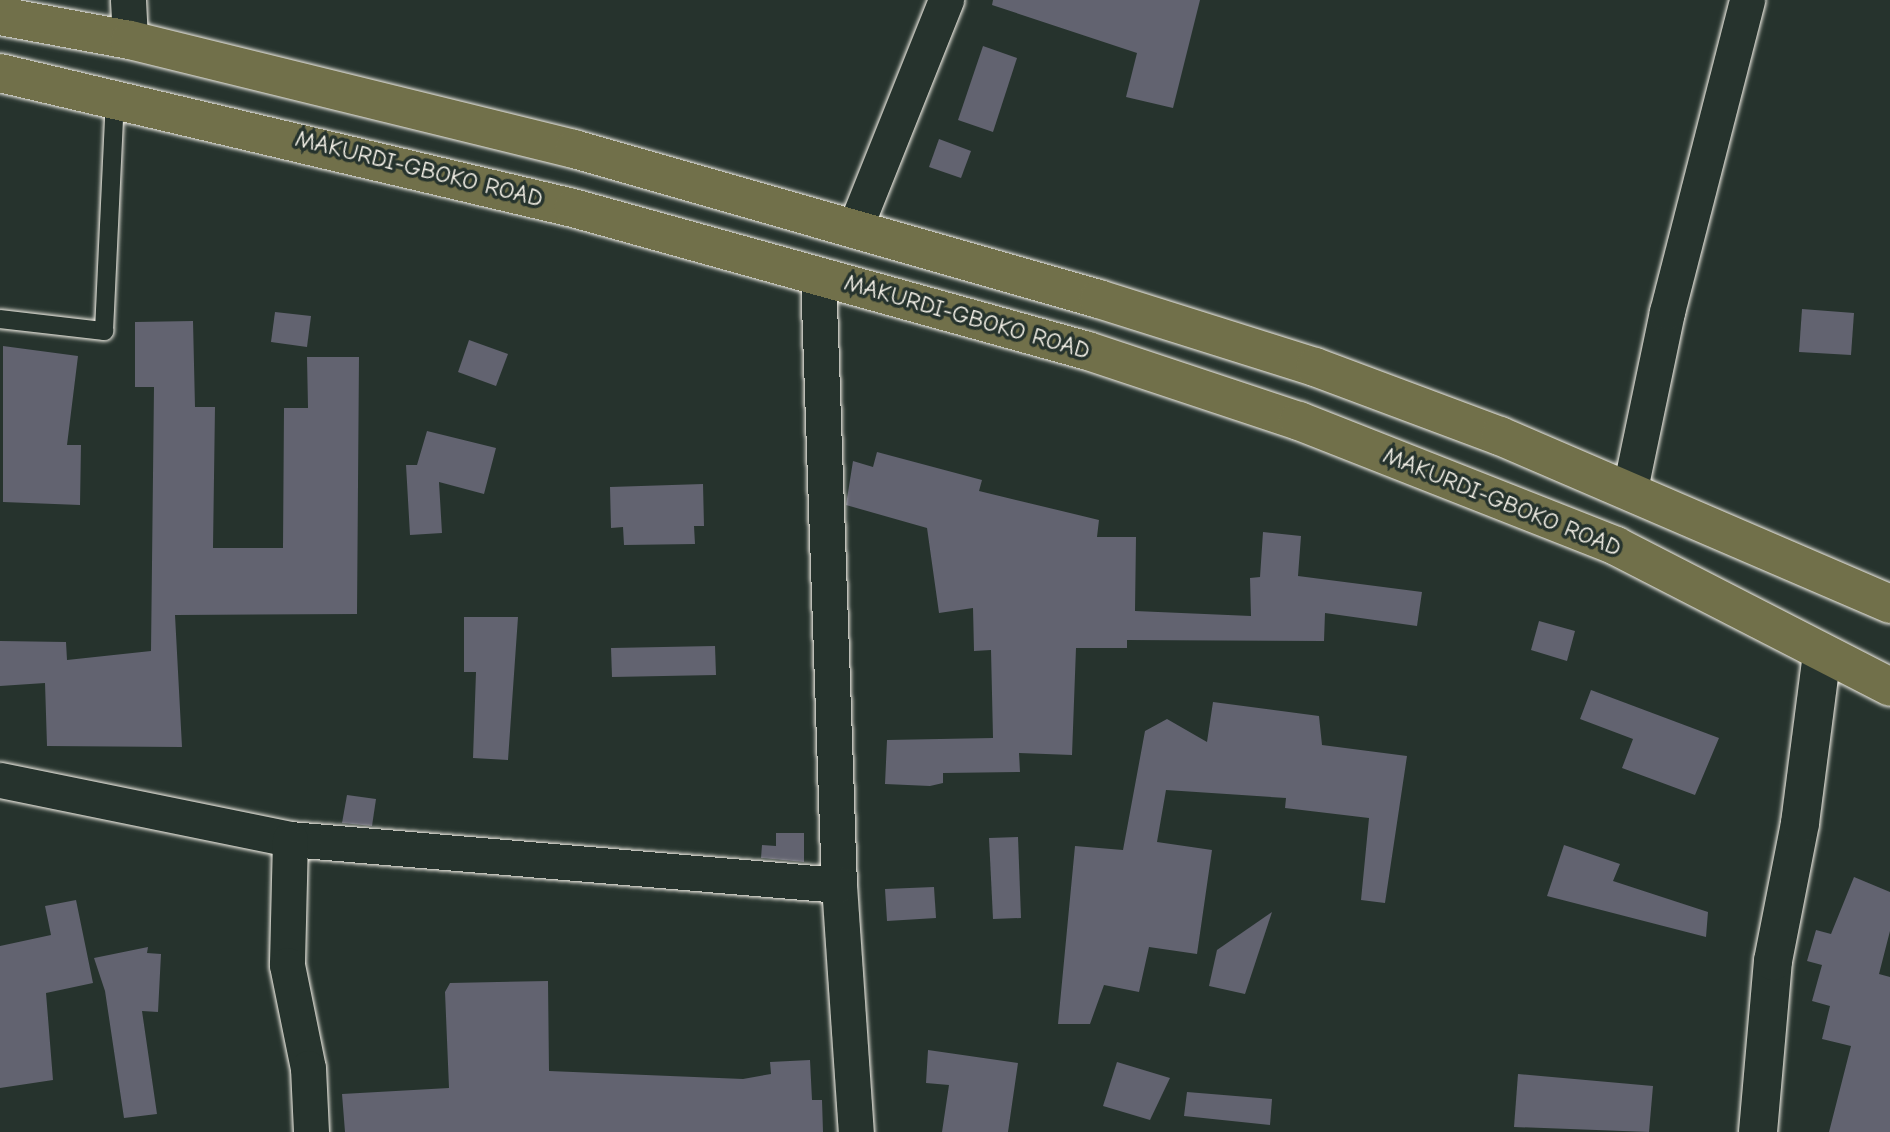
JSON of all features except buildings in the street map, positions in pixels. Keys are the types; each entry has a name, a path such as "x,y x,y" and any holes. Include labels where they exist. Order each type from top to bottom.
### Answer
{"main road":[{"path":"0,16 130,40 574,149 1315,367 1630,489 1890,604"},
{"name":"MAKURDI-GBOKO ROAD","path":"0,73 414,167 818,275 1088,351 1299,421 1616,546 1890,687"}],"street":[{"path":"128,0 130,40"},
{"path":"854,230 946,0"},
{"path":"1630,489 1667,312 1747,0"},
{"path":"818,275 839,885 856,1132"},
{"path":"1758,1132 1773,961 1800,823 1822,653"},
{"path":"0,780 290,839 839,885"},
{"path":"290,839 287,965 308,1068 311,1132"}],"lane":[{"path":"0,319 104,331 115,97"}]}
